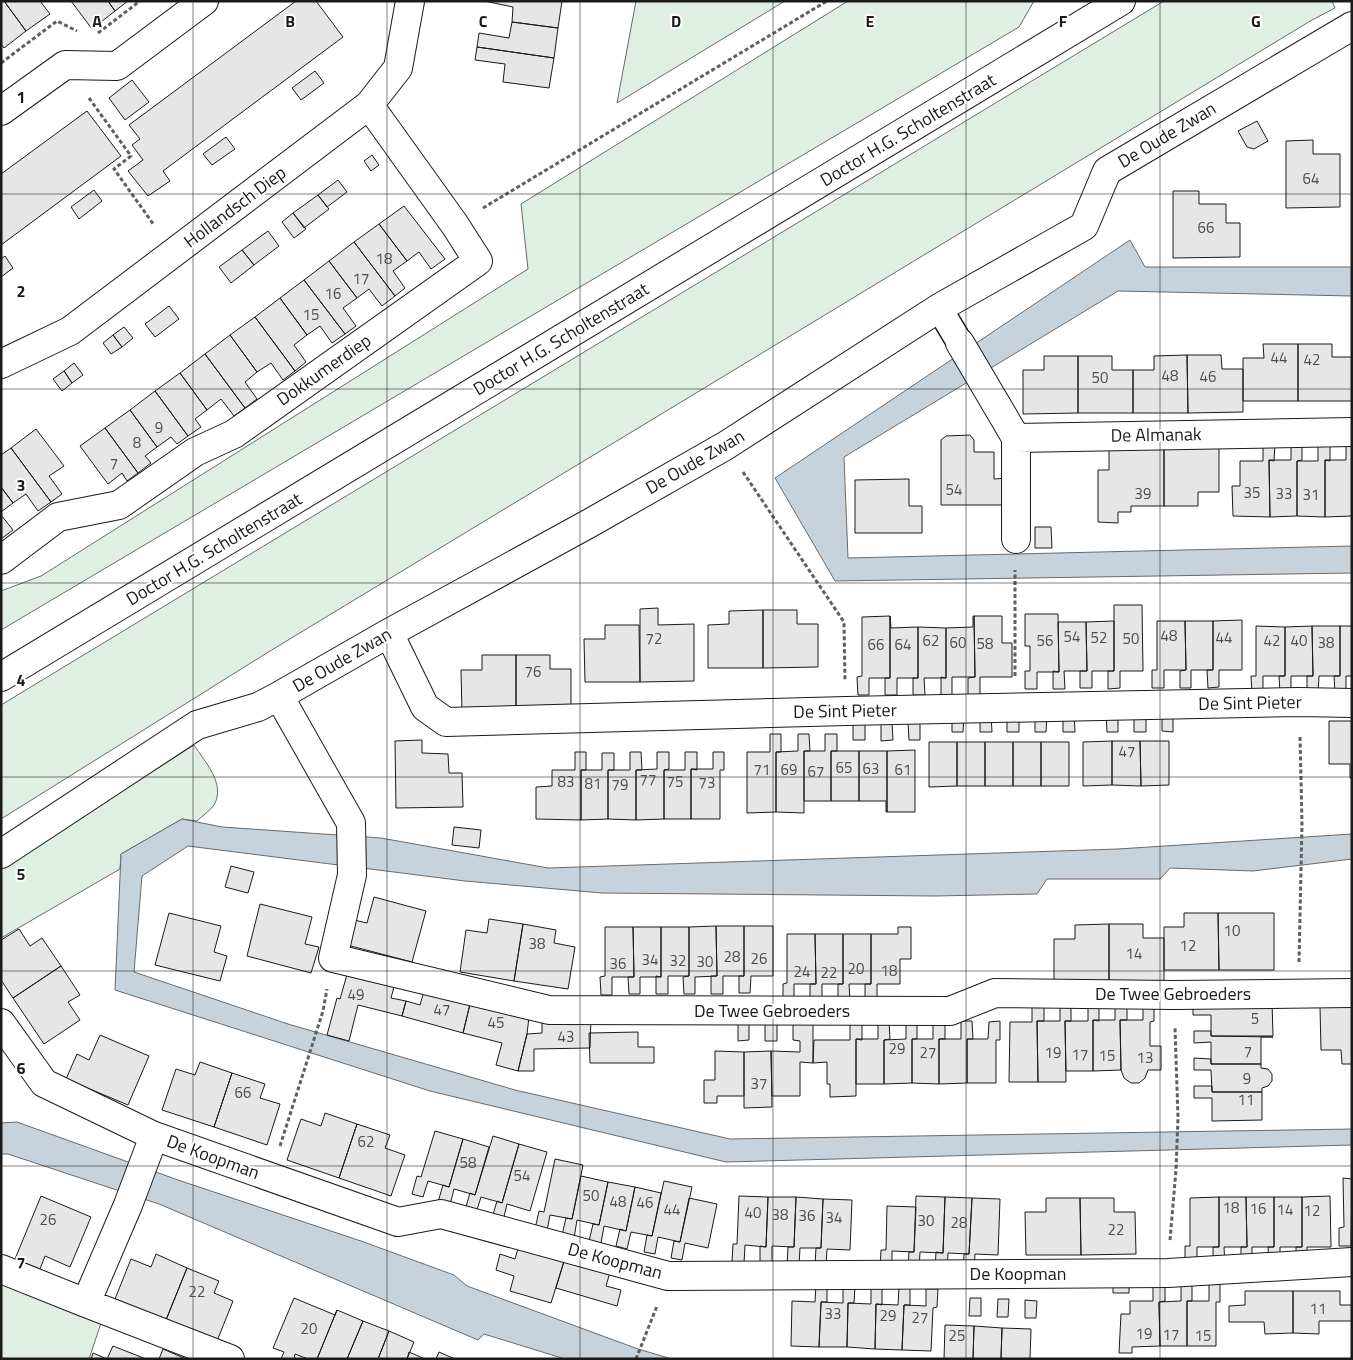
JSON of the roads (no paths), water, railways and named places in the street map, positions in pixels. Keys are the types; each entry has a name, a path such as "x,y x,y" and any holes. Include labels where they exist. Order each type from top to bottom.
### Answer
{"street":[{"path":"1,111 65,65 117,66 204,1"},
{"name":"Hollandsch Diep","path":"1,364 70,331 369,105 398,68 410,1"},
{"name":"Doctor H.G. Scholtenstraat","path":"1,678 1121,1"},
{"name":"De Oude Zwan","path":"1,854 198,725 258,707 581,528 725,446 938,308 1084,226 1107,171 1352,26"},
{"name":"Dokkumerdiep","path":"1,560 58,517 119,505 195,452 234,434 478,261 455,225 369,105"},
{"path":"938,308 1016,438 1016,539"},
{"name":"De Almanak","path":"1016,438 1352,432"},
{"name":"De Sint Pieter","path":"389,633 426,707 446,722 846,710 1300,702 1352,703"},
{"name":"De Twee Gebroeders","path":"279,696 351,823 352,875 333,958 549,1010 950,1011 995,993 1174,995 1352,993"},
{"name":"De Koopman","path":"1,1023 44,1083 149,1147 270,1178 398,1222 441,1214 668,1276 1168,1273 1352,1262"},
{"path":"86,1303 128,1205 149,1147"},
{"path":"1,1269 230,1359"}]}
